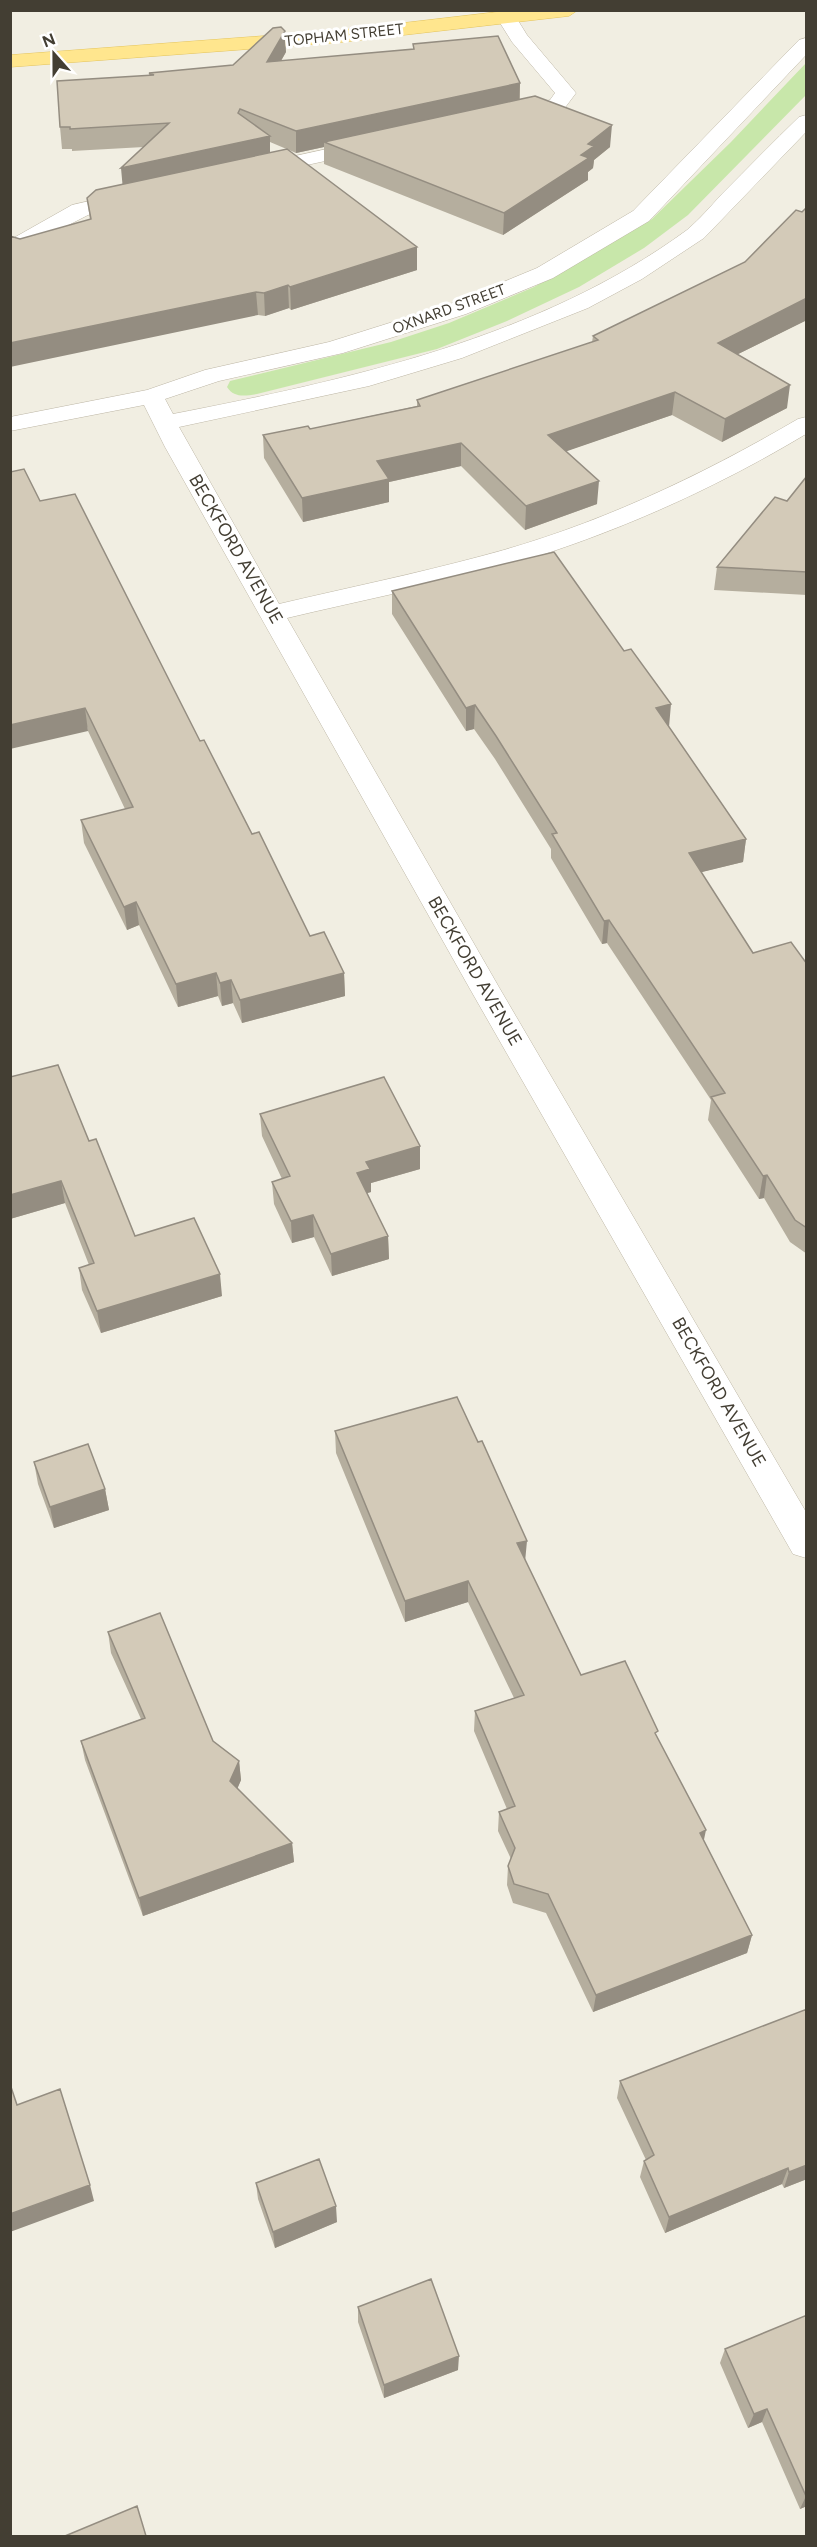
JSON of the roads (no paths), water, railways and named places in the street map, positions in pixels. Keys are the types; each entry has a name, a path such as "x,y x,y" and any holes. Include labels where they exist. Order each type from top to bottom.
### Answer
{"main road":[{"name":"TOPHAM STREET","path":"10,61 331,37 569,10"}],"street":[{"path":"499,117 557,105 566,93 519,38 507,18"},
{"name":"OXNARD STREET","path":"10,424 152,396 213,375 335,348 458,309 545,273 641,216 807,44"},
{"path":"166,423 291,398 361,381 454,353 580,303 634,274 696,233 807,121"},
{"path":"232,176 383,143"},
{"path":"10,249 80,210 150,193"},
{"name":"BECKFORD AVENUE","path":"152,396 177,447 485,989 807,1543"},
{"path":"273,613 491,562 596,528 734,467 807,424"}]}
